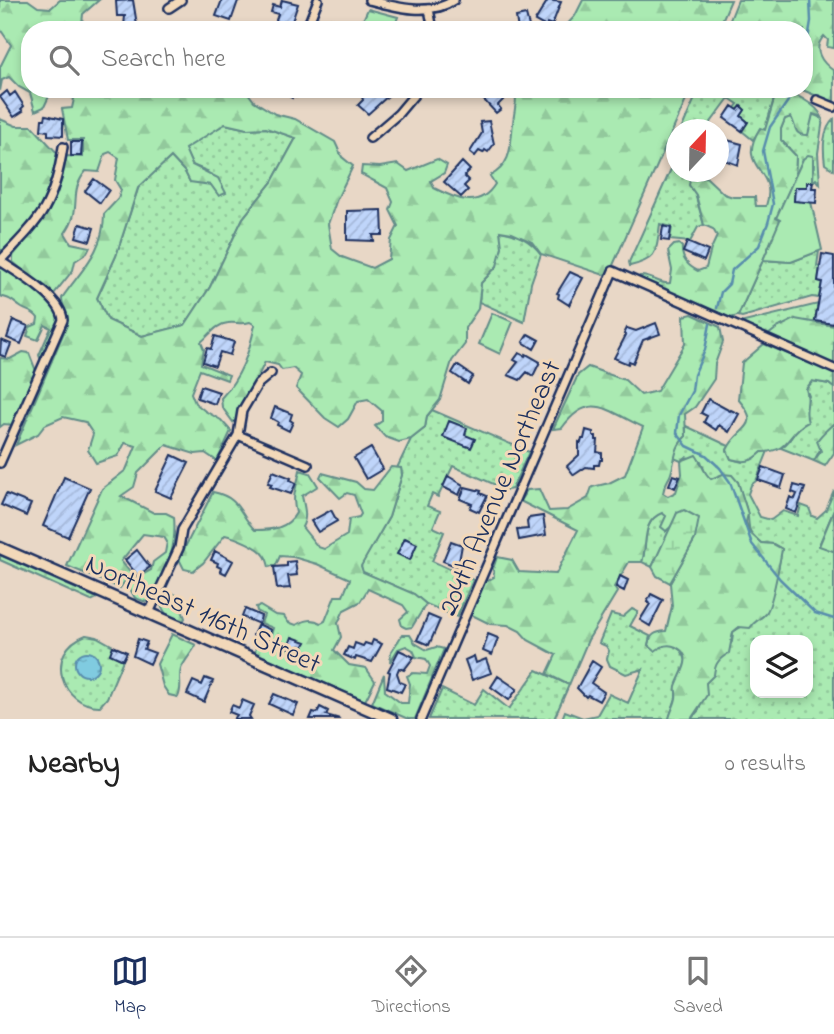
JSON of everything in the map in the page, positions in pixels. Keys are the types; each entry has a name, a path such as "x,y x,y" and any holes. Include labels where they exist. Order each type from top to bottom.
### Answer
{"street":[{"path":"169,8 181,0"},
{"path":"310,21 318,0"},
{"path":"369,0 396,7 429,9 454,0"},
{"path":"429,9 431,21"},
{"path":"370,138 398,114 411,98"},
{"path":"817,100 834,107"},
{"path":"0,463 61,327 63,312 30,282 0,261 47,209 58,177 63,147"},
{"name":"204th Avenue Northeast","path":"421,719 613,271 834,369"},
{"path":"149,613 179,548 182,530 238,435 242,411 258,384 271,373"},
{"path":"238,435 309,466"},
{"name":"Northeast 116th Street","path":"0,548 390,719"}],"green space":[{"path":"0,0 28,0 38,7 51,8 60,0 99,0 83,14 82,21 21,21 21,88 9,77 2,80 0,91 0,67 11,45 0,29"},
{"path":"583,0 731,0 722,21 570,21"},
{"path":"738,0 834,0 834,48 827,47 828,40 824,36 818,50 825,64 834,71 834,103 813,94 813,21 730,21"},
{"path":"368,9 398,17 396,21 362,21"},
{"path":"31,98 48,98 44,107 35,111"},
{"path":"73,98 252,98 275,114 295,119 335,142 342,157 353,166 328,224 332,249 342,257 372,268 389,259 391,240 398,226 390,210 393,202 387,188 361,174 362,166 398,164 408,171 437,159 447,165 444,173 431,181 434,188 451,196 474,200 489,192 495,184 490,176 507,160 516,98 687,98 678,119 666,119 666,145 610,272 604,275 541,254 532,242 500,231 502,247 497,266 481,283 478,309 465,328 465,344 452,361 440,400 427,416 425,428 411,439 399,442 385,437 375,426 382,421 382,411 368,399 358,401 348,419 339,427 325,418 296,388 301,375 293,368 282,370 278,365 265,362 237,419 233,422 222,407 221,398 234,382 243,364 255,325 250,322 228,323 213,330 201,342 204,349 201,364 229,375 227,380 200,370 191,393 195,403 221,420 231,431 217,461 205,453 195,454 166,445 138,473 134,487 121,496 154,513 166,513 174,517 174,540 169,559 152,598 146,602 135,598 129,587 134,579 151,570 153,562 165,553 167,542 164,537 143,534 121,561 131,573 120,588 67,566 102,489 126,470 136,446 125,443 118,456 96,463 88,450 93,434 85,422 63,417 45,425 38,434 16,445 67,325 62,298 96,249 104,214 118,199 121,190 115,180 119,158 110,152 105,154 99,172 86,171 80,179 74,216 65,233 71,243 90,247 87,253 75,261 73,270 53,295 13,262 13,256 49,211 62,179 66,156 83,157 83,140 68,140 62,109 72,108","holes":["225,124 247,129 266,128 296,138 272,182 243,218 210,287 185,325 142,336 108,320 97,298 116,256 138,188 171,157 190,182 211,185 219,196 226,193 218,178 192,165 185,149"]},
{"path":"695,98 729,98 713,119 686,119"},
{"path":"729,98 774,98 765,130 760,129 753,140 742,131 748,122 741,116 745,110 741,107 738,110 735,108 738,104"},
{"path":"775,98 802,98 822,117 813,114 808,135 798,132 791,117 785,119 781,140 796,156 795,177 777,217 781,220 738,316 726,319 641,279 640,276 670,283 672,270 668,251 679,244 691,267 698,271 706,268 717,236 713,229 704,225 690,182 711,182 724,194 733,197 755,197 756,206 766,206 767,183 754,161 752,152 753,142 760,128 765,130"},
{"path":"813,114 823,119 818,153 820,184 816,179 813,182 814,161 803,159 795,177 796,156 781,140 785,119 790,117 793,121 811,121"},
{"path":"0,119 16,126 32,126 59,155 50,185 34,218 3,250 0,250"},
{"path":"834,119 834,170 825,164 824,146 825,134"},
{"path":"225,124 247,129 266,128 296,138 272,182 243,218 210,287 185,325 142,336 108,320 97,298 116,256 139,186 171,157 190,182 207,171 192,165 184,148"},
{"path":"808,155 813,156 813,182 807,187 795,187 794,200 811,202 822,250 791,262 763,260 780,220 776,218 803,159"},
{"path":"666,180 692,182 704,225 698,227 690,242 670,240 672,227 660,224 658,241 651,257 630,266 629,262"},
{"path":"500,231 523,238 541,254 531,283 524,322 479,302 481,283 497,266"},
{"path":"819,251 818,281 822,282 819,298 812,297 738,316 763,260 791,262"},
{"path":"0,265 36,289 57,314 56,333 42,364 39,355 51,328 45,325 38,340 27,336 30,327 37,324 38,318 0,296"},
{"path":"818,304 815,320 834,326 814,322 791,322 767,336 740,323"},
{"path":"492,313 513,322 500,354 479,344"},
{"path":"692,314 720,327 723,342 715,364 714,379 695,407 685,414 686,436 677,450 663,493 668,496 676,492 682,474 681,461 696,455 711,479 723,474 732,475 738,482 748,514 746,522 750,533 761,543 773,544 782,549 766,613 750,628 739,627 733,632 729,653 720,659 714,675 706,683 707,695 691,719 669,719 675,701 676,686 685,665 685,655 673,646 665,646 655,651 648,645 654,634 666,631 672,606 670,583 695,539 677,513 674,524 666,531 661,527 666,516 662,513 651,522 646,534 642,562 629,562 614,587 617,592 588,640 569,685 547,674 556,655 528,640 520,631 508,625 490,624 470,614 482,584 494,577 493,569 497,557 512,560 519,572 556,574 578,530 520,501 527,490 539,489 549,511 567,510 588,498 592,487 625,475 643,427 609,410 591,407 572,416 562,428 553,429 578,375 588,367 625,380 641,395 657,391 685,344 684,316"},
{"path":"795,319 834,326 834,365 767,336"},
{"path":"764,344 834,373 834,388 829,384 812,381 806,389 808,422 784,445 762,452 748,461 731,459 727,450 749,422 746,409 738,399 742,363"},
{"path":"23,352 29,353 36,371 13,425 4,424 0,427 0,358 10,359"},
{"path":"813,381 829,384 834,388 834,423 814,461 781,448 799,424 809,396 806,389"},
{"path":"432,410 529,452 512,489 507,490 453,466 438,497 432,494 427,506 440,511 433,527 444,532 432,561 473,580 457,617 426,604 414,594 362,572 361,565 389,517 402,475 401,468 397,468 411,439 425,428 427,416"},
{"path":"834,423 834,453 825,466 814,461 821,451 817,441"},
{"path":"686,426 729,446 727,450 731,459 742,462 768,451 748,494 760,517 771,520 783,511 798,516 801,505 809,508 812,516 817,518 826,510 834,491 834,510 819,545 834,551 834,719 691,719 699,710 706,682 715,665 732,642 733,632 755,619 768,603 782,549 773,544 761,543 750,531 738,482 724,474 711,479 706,475 701,461 686,457 681,461 674,458 678,443 686,436"},
{"path":"391,467 401,468 402,475 389,517 361,566 363,572 414,594 426,604 412,627 406,628 402,626 400,619 408,612 403,605 368,589 360,602 344,610 338,623 341,637 334,650 349,665 366,668 375,681 365,701 255,653 256,647 269,642 273,628 261,623 264,615 257,611 256,607 260,606 275,615 284,616 288,622 296,625 308,620 321,623 325,621 335,596 343,596 350,579 317,564 293,557 280,556 276,565 269,567 265,556 258,549 225,535 203,563 193,571 184,569 179,559 213,492 234,502 255,530 284,525 296,513 294,496 300,470 310,473 318,486 302,496 305,515 302,527 318,547 324,549 347,535 349,519 361,514 354,495 347,493 340,498 320,477 322,473 356,482 364,489 373,490"},
{"path":"684,510 699,518 695,539 670,583 657,576 652,567 677,513"},
{"path":"834,510 834,551 833,551 819,546"},
{"path":"662,512 666,515 666,531 674,524 652,567 642,562 646,534 655,516"},
{"path":"0,555 97,598 91,601 0,560"},
{"path":"166,590 176,595 185,618 183,622 166,614 160,604"},
{"path":"632,609 638,612 630,626 650,636 648,645 673,645 682,651 686,660 676,687 676,698 669,719 562,719 565,711 583,718 597,715 609,694 628,703 643,669 626,674 610,666 607,659 609,651 599,643 611,614 623,617"},
{"path":"172,634 196,645 181,669 178,697 169,695 163,686 157,664"},
{"path":"86,635 97,637 113,646 110,654 123,660 107,698 100,706 87,704 76,698 62,677 64,653 72,643"},
{"path":"402,635 410,635 415,643 427,650 436,647 444,649 415,719 408,719 372,703 384,674 385,691 401,703 408,703 410,684 407,676 413,673 427,674 430,666 426,659 416,657 413,650 406,646 398,649 390,662 391,652"},
{"path":"537,670 569,685 554,719 429,719 442,689 474,705 484,689 509,709"}],"water":[{"path":"87,652 96,655 99,664 96,673 87,676 78,673 75,664 78,655"}],"building":[{"path":"133,0 136,21 124,21 125,16 117,16 116,1"},
{"path":"222,0 241,0 238,1 231,21 216,16"},
{"path":"282,0 298,4 292,21 276,20 278,14 271,12 273,5 280,7"},
{"path":"548,0 561,2 554,21 535,21"},
{"path":"526,15 528,21 517,21 516,17"},
{"path":"7,91 10,96 15,92 24,106 21,109 23,111 14,117 0,97"},
{"path":"362,98 386,98 368,114 358,105"},
{"path":"482,98 505,98 498,105 501,109 496,113"},
{"path":"732,106 738,110 741,106 745,110 741,116 748,122 742,131 729,119 724,118"},
{"path":"46,115 63,119 63,136 48,135 48,131 41,130 42,119 45,119"},
{"path":"489,121 494,144 488,152 479,151 475,156 470,152 482,133 480,122"},
{"path":"729,141 742,144 738,165 729,162"},
{"path":"71,142 82,142 81,156 71,156"},
{"path":"462,162 470,170 464,176 469,181 464,186 468,190 461,197 444,182"},
{"path":"94,179 109,190 100,203 85,191"},
{"path":"807,182 813,182 812,188 817,188 816,203 794,201 795,187 807,187"},
{"path":"382,210 383,235 373,235 374,241 347,240 347,211"},
{"path":"80,224 94,228 90,241 76,237"},
{"path":"663,226 671,228 669,241 661,240"},
{"path":"687,242 708,251 704,261 683,252"},
{"path":"822,254 834,256 834,324 815,321 822,282 818,281"},
{"path":"570,272 583,278 569,305 558,298 557,293"},
{"path":"13,320 28,326 21,344 7,338"},
{"path":"656,323 660,334 643,340 633,363 629,361 628,364 614,358 627,328 636,331"},
{"path":"528,334 539,340 534,349 523,342"},
{"path":"215,336 234,342 230,355 220,352 215,366 203,362 207,348 211,349"},
{"path":"1,340 11,344 6,357 0,355"},
{"path":"519,353 540,362 533,376 527,372 520,380 508,375 518,362 514,360"},
{"path":"457,365 473,376 468,384 452,373"},
{"path":"201,386 219,392 215,404 197,398"},
{"path":"708,399 739,414 729,432 719,425 716,430 704,422 707,416 701,413"},
{"path":"275,407 292,414 290,420 293,422 289,431 277,425 278,422 271,418"},
{"path":"449,421 467,428 465,435 475,439 471,448 443,437"},
{"path":"586,430 596,436 597,452 602,453 602,460 599,465 594,465 594,468 586,467 574,475 567,466 579,455 579,442 584,439"},
{"path":"371,448 383,469 366,479 354,458"},
{"path":"172,455 189,463 171,498 155,491"},
{"path":"763,467 785,475 781,488 758,480"},
{"path":"273,471 291,478 290,480 296,483 291,494 270,487 272,484 268,483"},
{"path":"673,475 680,477 675,488 669,485"},
{"path":"448,476 463,485 459,495 443,487"},
{"path":"64,477 90,488 68,537 43,526"},
{"path":"794,485 805,488 796,513 786,509 790,497 795,499 797,494 792,492"},
{"path":"465,487 481,491 480,493 487,496 479,512 470,508 472,504 460,499"},
{"path":"6,494 31,504 26,516 1,505"},
{"path":"331,510 337,521 318,532 311,521"},
{"path":"543,516 546,535 519,540 517,530 528,529 529,518"},
{"path":"405,538 417,544 410,560 397,554"},
{"path":"451,541 462,545 458,567 443,561"},
{"path":"137,550 150,567 138,576 125,560"},
{"path":"215,551 233,561 226,574 220,571 218,563 211,560"},
{"path":"295,561 297,575 288,576 290,588 277,589 274,567 287,566 287,562"},
{"path":"620,576 628,580 624,591 616,587"},
{"path":"651,594 663,600 650,626 640,620 650,604 647,602"},
{"path":"245,609 261,616 259,624 242,617"},
{"path":"428,615 440,620 429,645 417,640"},
{"path":"258,624 271,630 267,640 253,635"},
{"path":"488,634 498,638 492,655 483,651"},
{"path":"292,637 306,642 303,647 300,646 298,652 288,648"},
{"path":"138,639 147,642 144,649 155,653 150,664 133,656"},
{"path":"373,640 382,644 372,662 356,657 355,660 344,655 348,647 353,649 355,643 371,645"},
{"path":"113,646 127,652 123,660 110,654"},
{"path":"399,650 414,657 404,670 399,668 397,673 400,682 405,684 401,692 387,687 388,671"},
{"path":"474,656 476,663 486,659 491,673 472,680 465,660"},
{"path":"592,661 601,667 591,683 604,692 599,701 588,695 586,697 577,688"},
{"path":"498,676 517,689 509,700 491,687"},
{"path":"205,678 213,681 204,702 187,694 193,681 202,685"},
{"path":"274,694 298,704 293,715 269,704"},
{"path":"242,700 254,705 249,716 251,719 234,719 237,715 229,712 232,705 239,708"},
{"path":"320,707 328,711 326,715 340,719 310,719 313,712 317,713"}],"waterway":[{"path":"810,0 811,21"},
{"path":"717,308 721,292 729,284 732,270 759,246 768,223 773,204 763,151 770,127 788,98"},
{"path":"710,324 705,350 694,375 692,391 679,415 677,433 687,446 706,455 730,482 752,544 780,579 815,613 834,619"}]}
